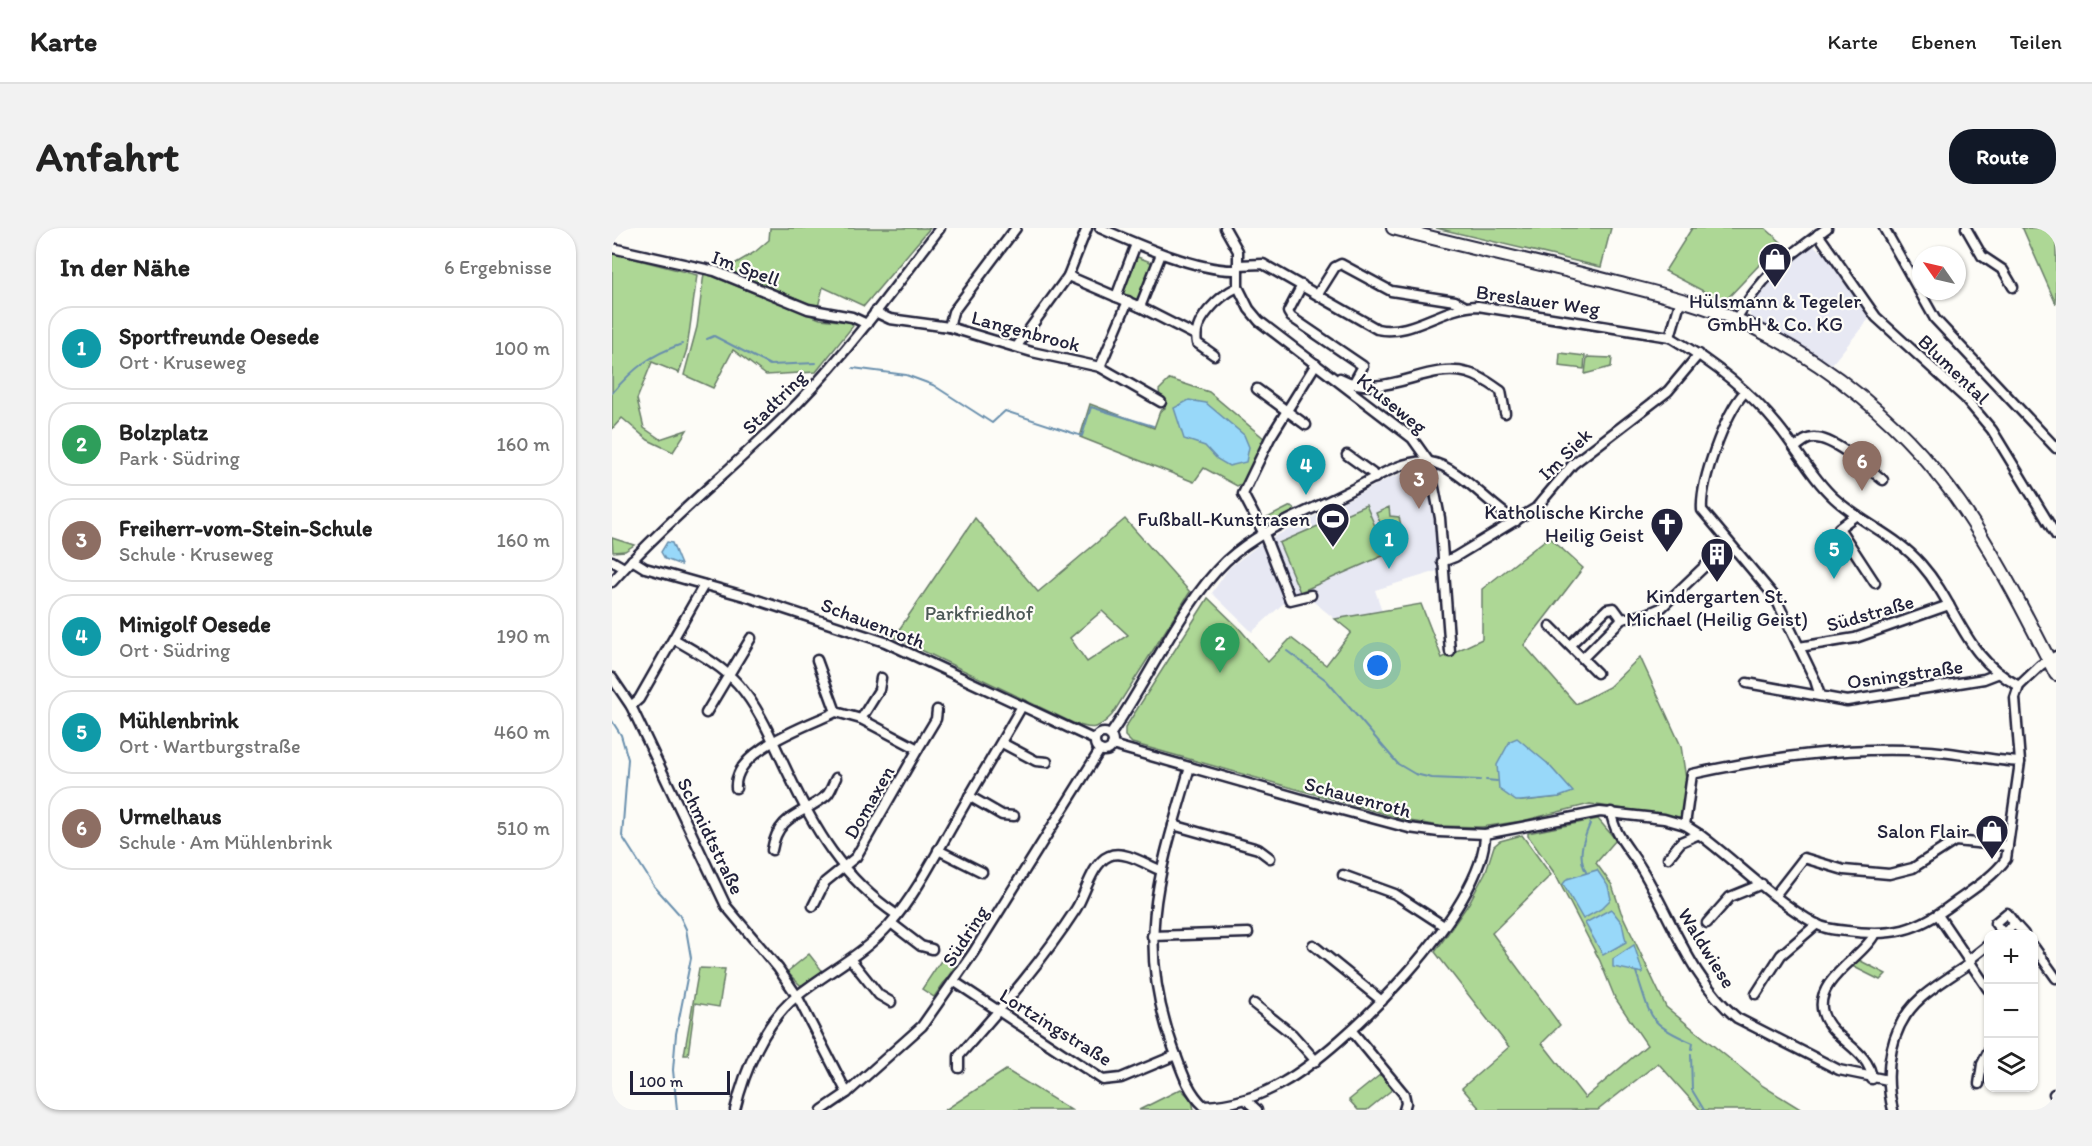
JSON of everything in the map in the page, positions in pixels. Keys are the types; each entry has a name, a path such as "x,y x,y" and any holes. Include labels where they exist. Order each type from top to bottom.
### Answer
{"main road":[{"path":"1393,228 1681,299 1736,319 1803,355 1851,390 1908,441 1933,468 1973,522 2052,657 2056,674"}],"street":[{"name":"Stadtring","path":"612,582 632,560 799,401 867,324 940,228"},
{"path":"949,327 953,312 1016,228"},
{"path":"1017,346 1068,276 1087,228"},
{"name":"Breslauer Weg","path":"1100,228 1161,254 1225,270 1263,264 1377,329 1390,331 1406,328 1464,306 1541,315 1670,337"},
{"name":"Kruseweg","path":"1226,228 1238,251 1238,287 1249,309 1259,321 1412,438 1433,463 1440,518 1450,652"},
{"path":"1736,319 1770,272 1789,254 1827,228"},
{"path":"1884,228 1935,319 2056,448"},
{"path":"1966,228 1982,256 2003,270 2013,287"},
{"name":"Blumental","path":"1818,234 1876,317 1965,398 1992,430 2056,535"},
{"path":"1116,297 1136,244"},
{"name":"Im Spell","path":"612,248 715,271 808,309 852,317 867,324"},
{"path":"1140,307 1161,254"},
{"path":"1318,294 1335,267 1341,264 1391,291 1455,301 1464,306"},
{"path":"1068,276 1128,301 1195,335"},
{"path":"1302,285 1288,312 1291,317 1364,366 1353,384"},
{"path":"1214,355 1197,343 1195,335 1206,313 1238,287"},
{"path":"1681,299 1670,337 1699,354 1777,424 1832,497 1855,516 1900,544 1921,564 1949,605 1966,637 1997,674 2019,686"},
{"path":"1100,367 1128,301"},
{"name":"Langenbrook","path":"876,312 890,319 949,327 1100,367 1161,402"},
{"name":"Im Siek","path":"1442,562 1536,508 1573,464 1677,382 1699,354"},
{"path":"1311,595 1290,600 1264,534 1244,494 1287,410 1316,364"},
{"path":"1331,375 1363,387 1402,382 1445,371 1467,373 1501,391 1505,413"},
{"path":"1257,389 1306,425"},
{"path":"1744,393 1735,404 1720,432 1701,504 1702,510 1776,597 1820,696"},
{"path":"1795,448 1806,439 1816,437 1842,450 1883,480"},
{"path":"1347,454 1372,472 1375,478"},
{"path":"1110,735 1100,733 1095,740 1095,746 1100,750 1108,750 1112,745 1110,735 1205,586 1226,561 1264,534 1375,478 1407,465 1433,463 1452,472 1516,521"},
{"path":"1855,516 1839,528 1875,584"},
{"path":"1583,658 1622,619 1647,614 1661,608 1726,540"},
{"name":"Schauenroth","path":"632,560 645,568 885,642 1095,740"},
{"path":"612,561 624,568"},
{"path":"631,706 639,699 704,585"},
{"name":"Südstraße","path":"1799,647 1855,638 1949,605"},
{"path":"1570,645 1607,609 1614,608 1622,619"},
{"path":"1550,626 1597,673"},
{"path":"706,712 751,638"},
{"path":"674,639 738,683 756,708 820,837 859,885 897,915"},
{"path":"1756,994 1781,956 1817,924 1829,929 1874,935 1910,928 1938,915 1996,871 2006,858 2020,762 2015,698 2019,686 2052,657"},
{"path":"736,788 735,779 749,757 774,742 836,712 817,660"},
{"name":"Osningstraße","path":"1747,683 1847,701 1984,679 1997,674"},
{"name":"Schmidtstraße","path":"612,678 631,706 726,906 778,968 797,996 847,1093"},
{"path":"861,719 879,690 881,678"},
{"path":"735,1110 742,1081 756,1050 785,1008 797,996 851,960 897,915 939,850 1022,706"},
{"name":"Domaxen","path":"813,906 825,882 856,857 936,719 937,710"},
{"name":"Domaxen","path":"836,712 861,719 918,748"},
{"path":"1002,743 1036,761 1047,762"},
{"name":"Schauenroth","path":"1112,745 1409,828 1485,834 1600,812 1664,819 1685,825 1699,834 1817,924"},
{"name":"Südring","path":"822,1110 847,1093 922,1026 955,982 1100,750"},
{"path":"1685,825 1692,774 1733,765 1843,750 1929,751 2020,762"},
{"path":"1190,767 1161,870 1154,904 1152,936 1157,995 1189,1088 1204,1108 1246,1100 1282,1083 1317,1061 1352,1031 1382,1001 1444,926 1480,866 1485,852 1485,834"},
{"path":"772,850 774,838 790,817 828,794 836,778"},
{"path":"969,796 1002,815 1014,816"},
{"name":"Waldwiese","path":"1611,812 1616,832 1641,867 1687,954 1707,987 1730,1012 1737,1018 1839,1070 1888,1080"},
{"path":"1173,825 1258,849 1270,858"},
{"path":"1668,858 1681,842 1699,834"},
{"path":"1776,894 1804,858 1844,870 1889,874 1913,868 1955,841 2008,846"},
{"path":"939,850 982,872"},
{"path":"959,1068 959,1056 1047,954 1080,903 1099,864 1109,855 1121,854 1161,870"},
{"path":"1343,875 1395,894 1444,926"},
{"path":"1707,923 1730,897 1762,884"},
{"path":"2000,930 1995,923 2007,914 2020,930"},
{"path":"1938,915 1986,984"},
{"path":"891,923 921,946 932,949"},
{"path":"2008,930 2015,924"},
{"path":"1152,936 1248,933"},
{"path":"1872,1078 1867,1061 1833,1028 1822,1009 1822,1001 1838,971 1869,946 1874,935"},
{"path":"1314,945 1382,1001"},
{"path":"1893,1110 1888,1080 1895,1036 1920,998 1984,949"},
{"path":"2038,951 2053,967 2056,978"},
{"path":"851,960 879,995 891,1002"},
{"name":"Lortzingstraße","path":"955,982 1103,1080 1121,1078 1176,1055"},
{"path":"1254,1004 1292,1034 1317,1061"},
{"path":"1352,1031 1404,1094 1406,1102 1404,1110"},
{"path":"1979,1084 1984,1061"},
{"path":"1246,1100 1257,1110"}],"shaded area":[{"path":"1811,244 1829,257 1872,315 1832,364 1751,318 1749,310 1764,287 1785,265"},
{"path":"1419,468 1426,474 1435,510 1441,570 1375,590 1382,611 1335,619 1310,599 1285,602 1252,632 1212,593 1229,568 1260,544 1390,478"}],"green space":[{"path":"770,228 930,228 864,306 823,287 818,307 726,269 755,252 769,240"},
{"path":"1436,228 1611,228 1601,267"},
{"path":"1692,228 1765,228 1781,242 1724,302 1665,271"},
{"path":"2056,228 2056,304 2023,229"},
{"path":"612,253 697,275 687,349 679,373 652,362 637,399 644,428 660,439 687,430 673,452 648,440 622,418 612,429"},
{"path":"1135,256 1153,263 1138,302 1120,295"},
{"path":"704,273 820,319 851,322 853,326 816,372 766,375 733,350 713,388 684,375 697,327"},
{"path":"1560,353 1585,356 1584,369 1559,366"},
{"path":"1587,357 1612,358 1611,367 1585,374"},
{"path":"1170,379 1209,392 1266,440 1246,482 1237,486 1204,468 1194,482 1080,437 1090,404 1154,428 1160,411 1165,408 1165,399 1160,397 1159,390"},
{"name":"Fußball-Kunstrasen","path":"1366,505 1387,554 1300,592 1279,543"},
{"path":"1291,506 1296,510 1265,526 1261,521"},
{"path":"1389,507 1390,516 1399,517 1403,534 1389,543 1376,513"},
{"name":"Parkfriedhof","path":"975,518 1038,592 1125,519 1190,592 1112,715 1103,724 1090,728 1073,723 894,637","holes":["1102,611 1128,635 1087,662 1070,638"]},
{"path":"1549,537 1583,568 1524,645 1576,704 1609,687 1640,657 1681,746 1686,779 1684,814 1680,817 1590,804 1522,821 1482,827 1439,826 1410,821 1132,743 1125,736 1125,728 1208,598 1238,627 1268,662 1291,638 1326,665 1351,632 1335,619 1421,604 1442,658 1482,639 1482,589","holes":["1547,763 1572,792 1559,797 1521,801"]},
{"path":"612,538 634,545 625,551 613,552"},
{"path":"1598,819 1616,840 1596,863 1612,885 1621,912 1666,1007 1763,1086 1802,1110 1700,1110 1658,1063 1598,1110 1481,1110 1462,1088 1509,1047 1435,952 1469,903 1486,871 1494,846 1500,841 1522,835 1551,875 1492,933 1560,1025 1542,1043 1585,1098 1647,1045 1615,998 1600,961 1555,874 1528,836 1528,833"},
{"path":"809,954 824,973 807,985 800,985 787,972"},
{"path":"944,956 956,965 934,997 922,989"},
{"path":"1855,958 1886,974 1880,980 1848,964"},
{"path":"699,968 725,969 719,1007 695,1003 688,1055 684,1055"},
{"path":"1006,1070 1071,1110 945,1110"},
{"path":"1381,1074 1393,1089 1367,1110 1358,1110 1349,1100"},
{"path":"1181,1089 1192,1100 1194,1110 1139,1110"}],"water":[{"path":"1189,400 1206,403 1244,435 1249,447 1246,462 1229,466 1217,459 1205,446 1184,439 1174,408"},
{"path":"667,542 672,543 681,565 665,559 661,552"},
{"path":"1517,738 1547,763 1573,792 1559,797 1516,801 1499,789 1497,765 1510,741"},
{"path":"1597,870 1608,886 1611,899 1601,909 1583,919 1563,884 1567,879"},
{"path":"1611,909 1622,923 1626,942 1603,955 1585,923"},
{"path":"1634,945 1643,973 1613,967 1613,959"}],"waterway":[{"path":"707,339 714,336 770,365 816,363"},
{"path":"612,393 643,363 682,344"},
{"path":"853,368 906,375 933,385 992,423 1005,411 1082,436 1091,407 1153,426"},
{"path":"1287,651 1326,680 1398,764 1415,774 1432,778 1480,780"},
{"path":"612,721 621,735 628,759 622,836 654,886 679,914 686,929 691,958 676,1034 673,1070 677,1110"},
{"path":"1486,780 1497,781"},
{"path":"1586,872 1581,854 1590,824"},
{"path":"1636,972 1653,1017 1667,1030 1693,1043 1692,1049"},
{"path":"1691,1054 1692,1090 1704,1110"}],"place":[{"name":"Hülsmann & Tegeler GmbH & Co. KG","path":"1775,288"},
{"name":"Urmelhaus","path":"1862,491"},
{"name":"Minigolf Oesede","path":"1306,495"},
{"name":"Freiherr-vom-Stein-Schule","path":"1419,509"},
{"name":"Fußball-Kunstrasen","path":"1333,548"},
{"name":"Katholische Kirche Heilig Geist","path":"1667,553"},
{"name":"Sportfreunde Oesede","path":"1389,569"},
{"name":"Mühlenbrink","path":"1834,579"},
{"name":"Kindergarten St. Michael (Heilig Geist)","path":"1717,583"},
{"name":"Bolzplatz","path":"1220,673"},
{"name":"Salon Flair","path":"1992,860"}]}
